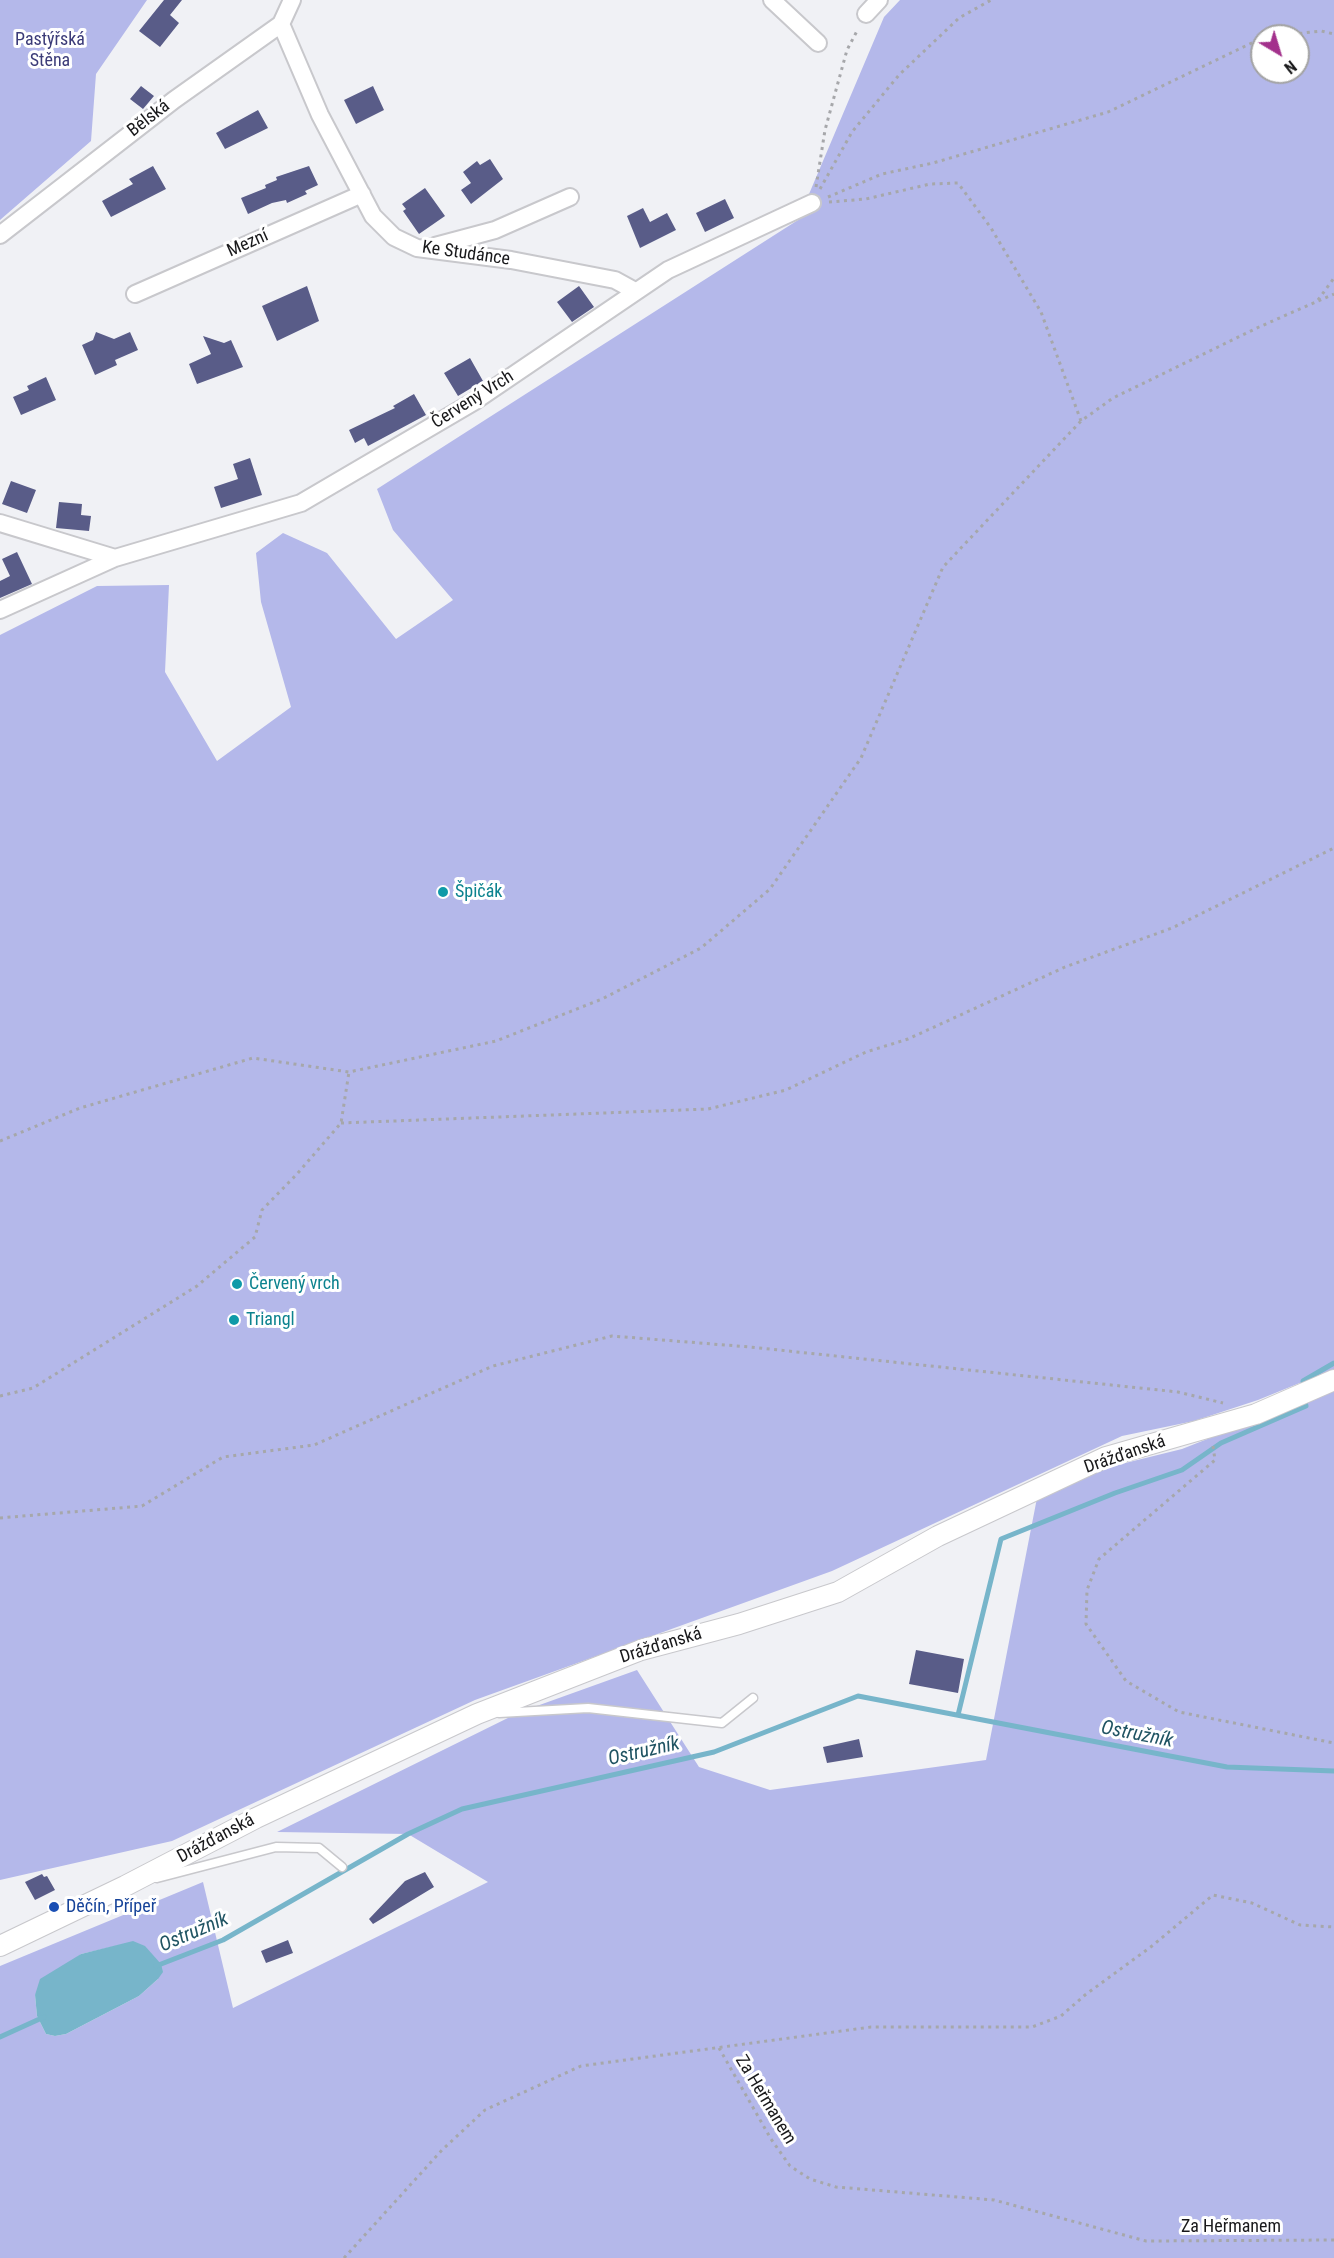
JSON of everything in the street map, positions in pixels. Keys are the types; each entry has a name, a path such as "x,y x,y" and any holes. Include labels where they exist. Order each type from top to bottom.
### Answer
{"street":[{"name":"Bělská","path":"0,235 174,100 281,24 292,0"},
{"path":"772,0 818,43"},
{"path":"866,14 879,0"},
{"name":"Ke Studánce","path":"281,24 320,115 373,216 394,237 417,248 511,260 615,280 635,291"},
{"name":"Mezní","path":"135,294 362,194"},
{"path":"428,248 495,230 570,197"},
{"name":"Červený Vrch","path":"0,610 115,558 301,503 476,401 668,270 812,203"},
{"path":"0,523 115,558"},
{"name":"Drážďanská","path":"0,1946 125,1886 256,1818 477,1714 641,1650 739,1623 837,1592 938,1536 1106,1457 1256,1414 1334,1380"}],"lane":[{"path":"477,1714 588,1708 722,1723 753,1698"},
{"path":"125,1886 276,1847 319,1848 342,1867"}],"path":[{"path":"812,203 852,132 899,75 959,18 991,0"},
{"path":"812,203 825,130 847,50 866,14"},
{"path":"1310,32 1321,31 1334,34"},
{"path":"812,203 882,174 933,163 1108,112 1250,44"},
{"path":"812,203 866,199 930,184 958,183 991,228 1041,312 1081,421"},
{"path":"1317,301 1334,278"},
{"path":"0,1141 80,1108 252,1058 349,1072 496,1041 602,999 701,948 770,889 861,758 943,567 1081,421 1113,398 1334,294"},
{"path":"341,1123 708,1109 786,1090 866,1052 918,1035 1065,966 1172,928 1334,848"},
{"path":"0,1396 33,1388 197,1286 255,1237 262,1210 341,1123 349,1072"},
{"path":"0,1518 142,1506 223,1457 314,1445 493,1365 612,1336 750,1347 1178,1392 1256,1414"},
{"path":"1210,1428 1215,1460 1099,1559 1087,1590 1086,1624 1126,1681 1179,1712 1334,1743"},
{"path":"719,2048 871,2027 1032,2027 1061,2016 1084,1995 1152,1946 1213,1895 1252,1903 1300,1925 1334,1927"},
{"name":"Za Heřmanem","path":"344,2258 442,2150 485,2110 581,2066 719,2048 771,2139 790,2166 810,2179 836,2187 994,2200 1146,2241 1334,2240"}],"green space":[{"name":"Pastýřská Stěna","path":"0,0 147,0 96,74 91,141 0,220"},
{"name":"Červený vrch","path":"900,0 1334,0 1334,1369 1258,1400 1194,1421 1122,1436 832,1571 475,1700 172,1841 0,1880 0,635 97,586 169,585 165,672 217,761 291,707 261,602 256,553 283,533 327,553 396,639 453,600 393,530 377,489 798,220 884,17"},
{"path":"1334,1389 1334,2258 0,2258 0,1966 203,1882 233,2008 488,1882 408,1834 277,1832 520,1712 637,1670 699,1767 770,1790 986,1760 1037,1498 1105,1468 1182,1449","holes":["133,1942 158,1979 139,1996 66,2034 55,2036 46,2034 37,2016 35,1995 81,1954"]}],"shaded area":[{"path":"133,1941 145,1946 161,1964 163,1972 158,1979 139,1996 66,2034 55,2036 46,2034 37,2016 35,1995 40,1979 81,1954"}],"building":[{"path":"164,0 182,0 170,15 179,23 160,47 139,31"},
{"path":"141,86 154,96 143,109 130,99"},
{"path":"373,86 384,110 356,124 344,100"},
{"path":"258,110 268,128 225,149 216,133"},
{"path":"490,159 503,179 471,204 461,190 471,183 463,172 477,161 480,165"},
{"path":"153,166 166,189 111,217 102,201 133,184 129,179"},
{"path":"309,166 318,185 305,191 307,194 287,203 286,200 272,203 248,214 241,198 266,188 265,185 277,180 276,177"},
{"path":"425,188 445,216 419,234 403,211 406,209 402,204"},
{"path":"725,199 734,218 705,232 696,213"},
{"path":"643,208 650,222 667,213 676,230 640,248 627,216"},
{"path":"307,286 319,321 277,341 262,306"},
{"path":"579,286 594,307 572,322 557,302"},
{"path":"96,332 114,339 130,332 138,350 115,360 117,365 95,375 82,345 93,340"},
{"path":"203,336 224,343 231,340 243,367 197,384 189,364 211,354"},
{"path":"470,358 483,381 458,396 444,373"},
{"path":"46,377 56,400 21,415 13,397 29,390 27,386"},
{"path":"414,394 426,415 368,446 364,438 355,443 349,430 395,408 393,406"},
{"path":"250,458 262,495 221,508 214,487 238,479 233,464"},
{"path":"11,481 36,490 27,513 2,504"},
{"path":"59,502 82,504 81,515 91,516 89,531 56,528"},
{"path":"17,552 32,584 0,598 0,581 10,576 2,559"},
{"path":"916,1650 964,1659 958,1693 909,1684"},
{"path":"859,1739 863,1757 827,1763 823,1747"},
{"path":"425,1872 434,1887 373,1924 369,1919 405,1881"},
{"path":"42,1874 44,1877 47,1876 55,1890 35,1900 25,1882"},
{"path":"288,1940 293,1953 266,1963 261,1951"}],"waterway":[{"path":"1303,1388 1303,1381 1334,1363"},
{"path":"958,1715 1001,1539 1115,1493 1182,1470 1221,1443 1306,1406 1304,1397"},
{"name":"Ostružník","path":"156,1966 223,1940 408,1834 462,1809 714,1752 858,1696 1227,1767 1334,1771"},
{"name":"Ostružník","path":"0,2037 44,2017"}],"place":[{"name":"Špičák","path":"443,892"},
{"name":"Červený vrch","path":"237,1284"},
{"name":"Triangl","path":"234,1320"},
{"name":"Děčín, Přípeř","path":"54,1907"}]}
